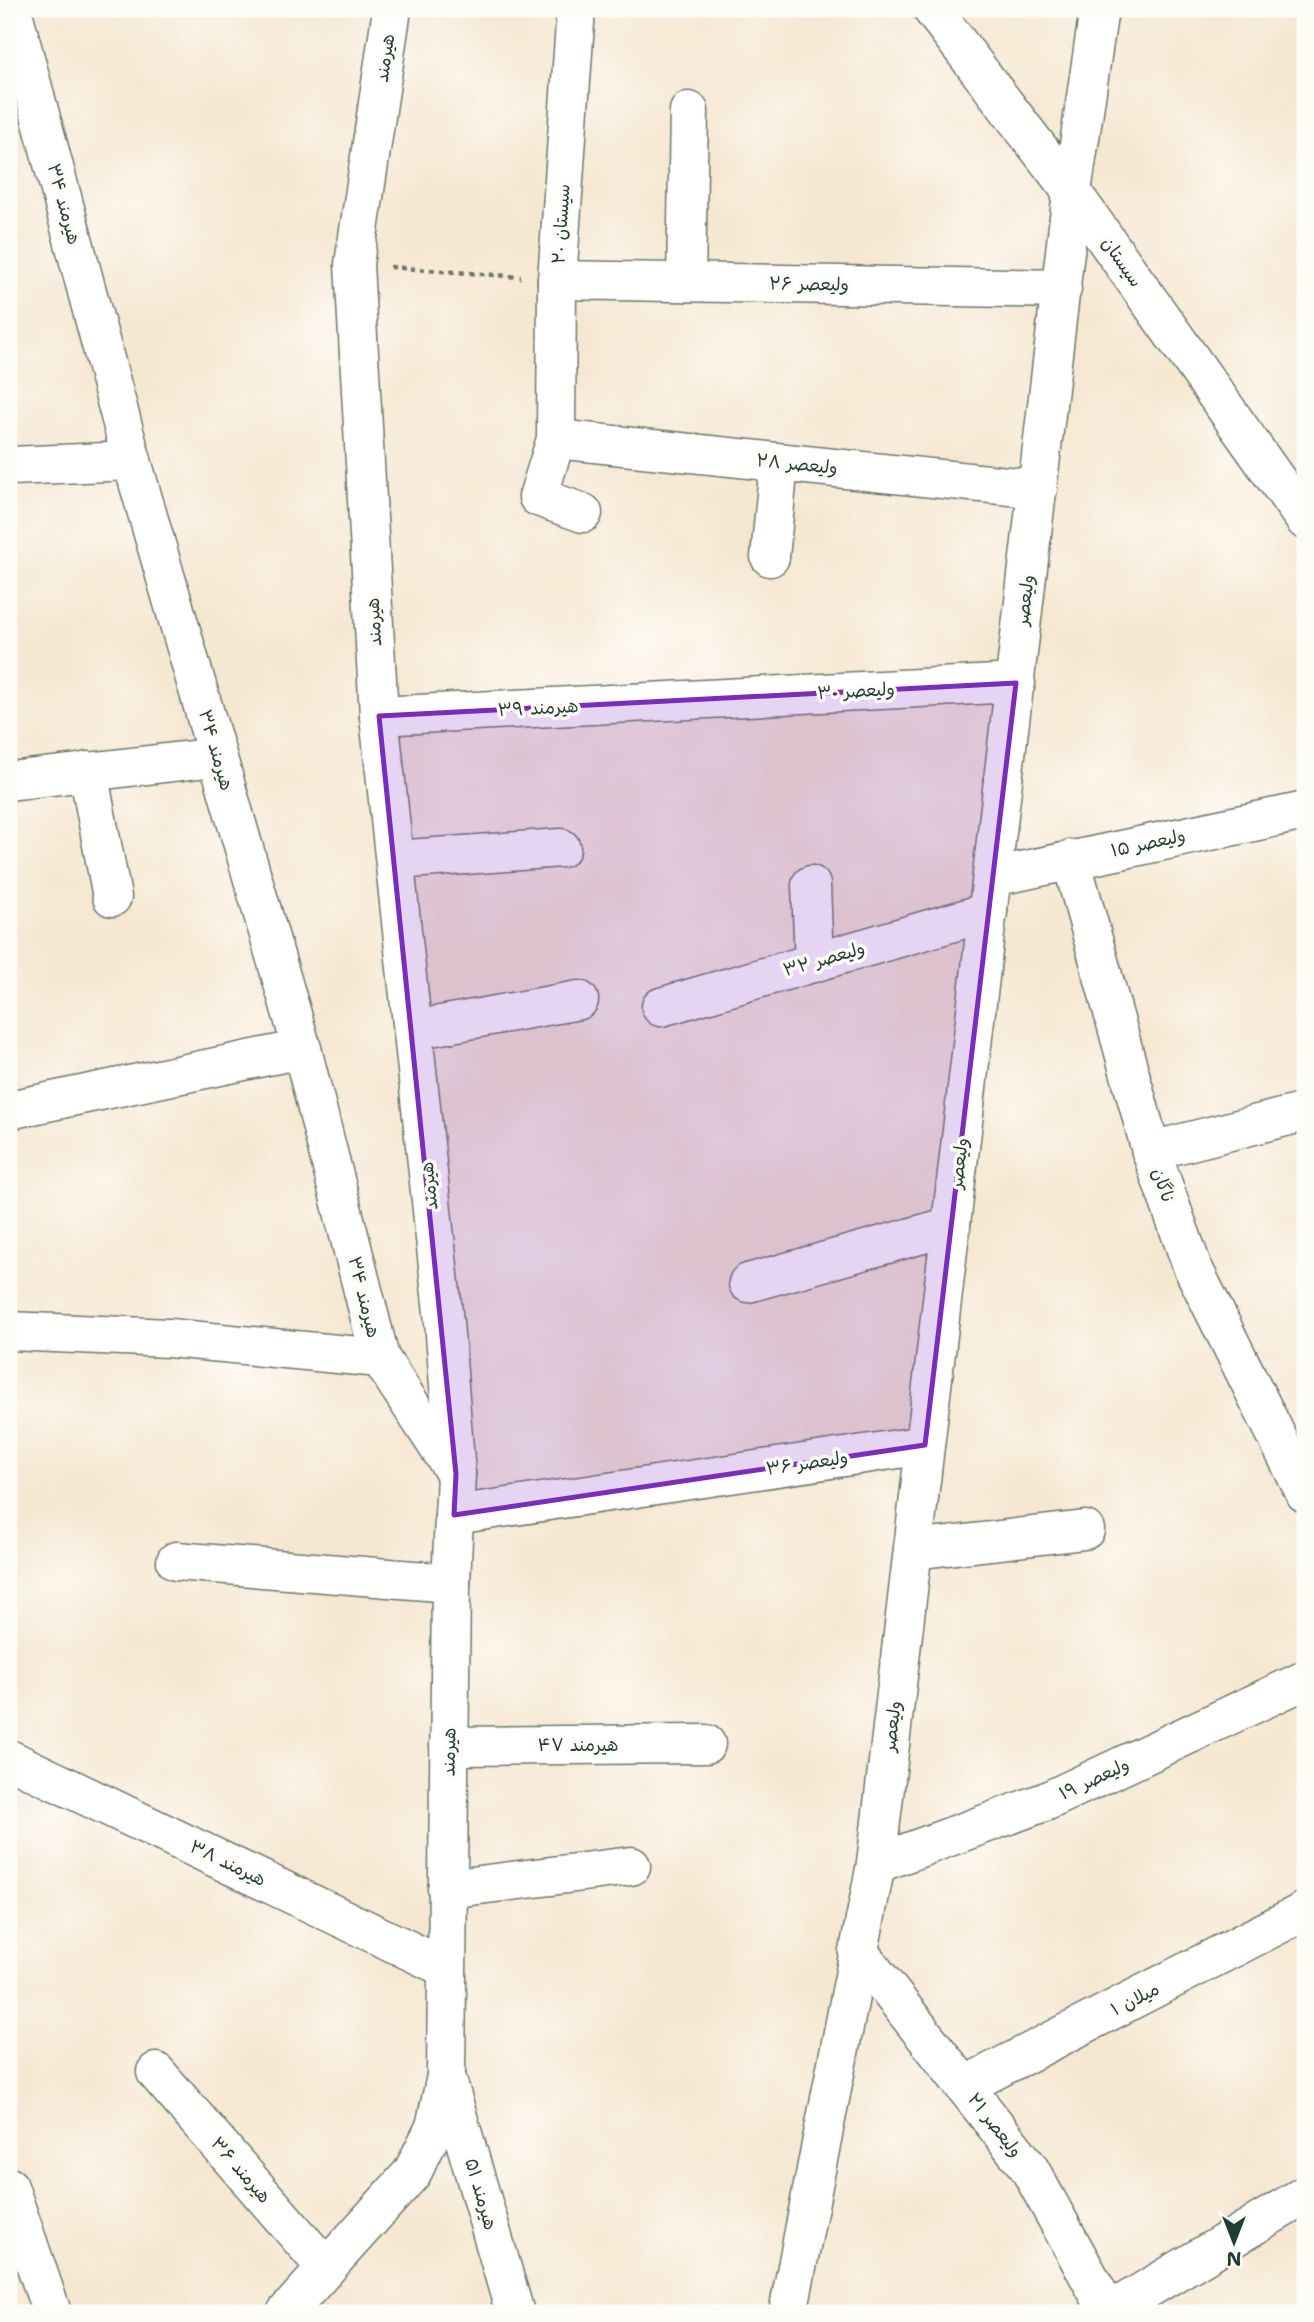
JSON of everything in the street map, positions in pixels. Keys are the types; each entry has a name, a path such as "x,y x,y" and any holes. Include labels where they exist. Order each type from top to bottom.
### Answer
{"street":[{"name":"هیرمند ۳۴","path":"12,9 132,461 302,1049 380,1358 456,1474"},
{"name":"هیرمند","path":"286,2313 412,2173 435,2127 446,2076 451,1583 456,1474 444,1322 379,716 354,264 392,9"},
{"name":"سیستان ۲۰","path":"576,9 557,280 556,439 538,497 583,513"},
{"name":"سیستان","path":"932,9 1072,192 1305,520"},
{"name":"ولیعصر","path":"788,2313 876,1864 1072,192 1099,9"},
{"path":"686,282 689,111"},
{"name":"ولیعصر ۲۶","path":"557,280 1062,289"},
{"name":"ولیعصر ۲۸","path":"556,439 1038,489"},
{"path":"9,466 132,461"},
{"path":"770,557 779,463"},
{"name":"ولیعصر ۳۰","path":"697,700 1016,683"},
{"name":"هیرمند ۳۹","path":"379,716 697,700"},
{"path":"9,780 218,757"},
{"path":"88,771 112,897"},
{"path":"1305,811 1305,817"},
{"name":"ولیعصر ۱۵","path":"990,895 1071,859 1305,811"},
{"path":"395,860 561,848"},
{"name":"ناگان","path":"1071,859 1151,1151 1192,1266 1305,1493"},
{"path":"811,885 814,962"},
{"name":"ولیعصر ۳۲","path":"661,1007 814,962 990,895"},
{"path":"413,1030 579,1000"},
{"path":"9,1110 302,1049"},
{"path":"1151,1151 1305,1112"},
{"path":"748,1283 951,1226"},
{"path":"9,1331 169,1338 380,1358"},
{"name":"ولیعصر ۳۶","path":"454,1515 925,1445"},
{"path":"913,1550 1085,1530"},
{"path":"176,1561 451,1583"},
{"name":"ولیعصر ۱۹","path":"876,1864 1047,1801 1305,1680"},
{"name":"هیرمند ۴۷","path":"449,1746 706,1744"},
{"name":"هیرمند ۳۸","path":"9,1759 446,1968"},
{"path":"447,1889 631,1866"},
{"name":"میلان ۱","path":"964,2086 1305,1911"},
{"name":"ولیعصر ۲۱","path":"858,1951 1029,2168 1108,2313"},
{"name":"هیرمند ۳۶","path":"156,2072 326,2268"},
{"name":"هیرمند ۵۱","path":"446,2076 515,2313"},
{"path":"9,2187 52,2313"},
{"path":"1108,2313 1305,2195"}],"path":[{"path":"354,264 557,280"}],"highlighted area":[{"path":"1016,683 925,1445 454,1515 456,1474 379,716"}]}
